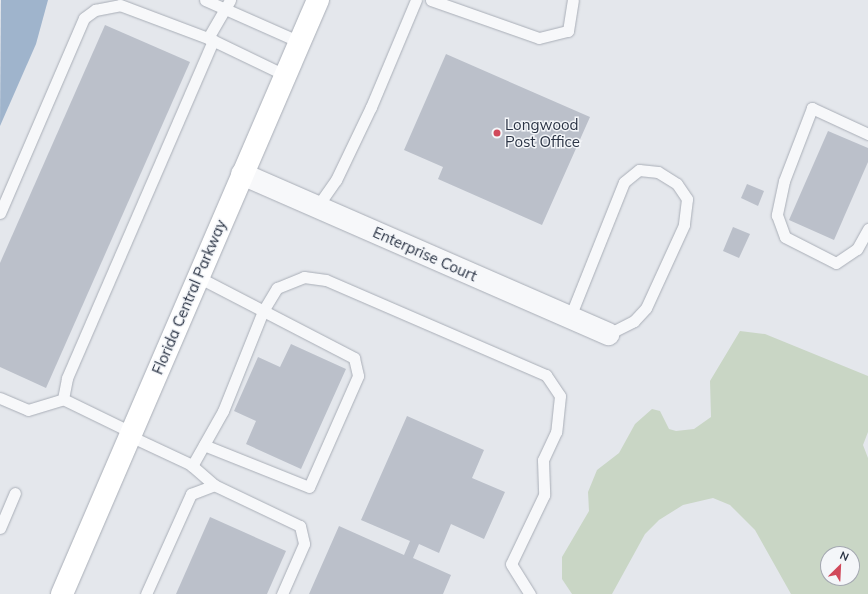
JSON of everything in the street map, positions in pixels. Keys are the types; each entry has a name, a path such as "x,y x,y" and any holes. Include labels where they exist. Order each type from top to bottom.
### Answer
{"street":[{"name":"Florida Central Parkway","path":"62,594 318,0"},
{"name":"Enterprise Court","path":"242,174 609,334"}],"lane":[{"path":"205,0 224,11 300,42"},
{"path":"63,399 67,378 211,39 230,0"},
{"path":"318,207 336,180 372,107 416,0"},
{"path":"431,0 539,38 568,31 573,0"},
{"path":"0,213 84,18 95,10 120,6 211,39 285,75"},
{"path":"868,134 812,108 784,181 777,215 785,237 836,263 857,249 868,229"},
{"path":"570,317 624,182 639,170 658,172 677,184 687,199 684,225 646,308 634,321 609,334"},
{"path":"198,276 262,312 354,358 358,376 309,487 204,445"},
{"path":"192,466 222,411 262,312 277,288 304,277 326,280 546,376 560,396 556,432 543,460 544,495 510,564 530,594"},
{"path":"0,398 28,410 63,399 192,466 214,485 300,526 304,544 282,594"},
{"path":"146,594 191,494 214,485"},
{"path":"0,528 15,493"}],"green space":[{"path":"740,331 765,334 868,376 868,432 863,445 868,458 868,594 791,594 755,530 730,505 713,498 683,505 659,520 645,534 612,594 572,594 562,579 562,557 589,511 588,492 597,470 619,453 635,424 652,409 660,411 669,429 676,431 694,429 711,417 710,381"}],"water":[{"path":"1,0 48,0 36,44 0,126"}],"building":[{"path":"105,25 190,62 46,388 0,367 0,263"},
{"name":"Longwood Post Office","path":"446,54 590,117 542,225 438,179 443,167 404,150"},
{"path":"828,131 868,148 868,162 834,240 789,220"},
{"path":"747,184 764,191 758,206 741,198"},
{"path":"733,227 750,234 739,258 723,251"},
{"path":"291,344 346,369 301,469 246,444 256,421 234,411 258,357 280,367"},
{"path":"407,416 484,450 472,478 505,492 484,539 451,524 439,553 419,544 413,558 451,575 443,594 309,594 339,526 404,555 410,541 361,520"},
{"path":"210,517 286,551 267,594 176,594"}],"place":[{"name":"Longwood Post Office","path":"497,133"}]}
